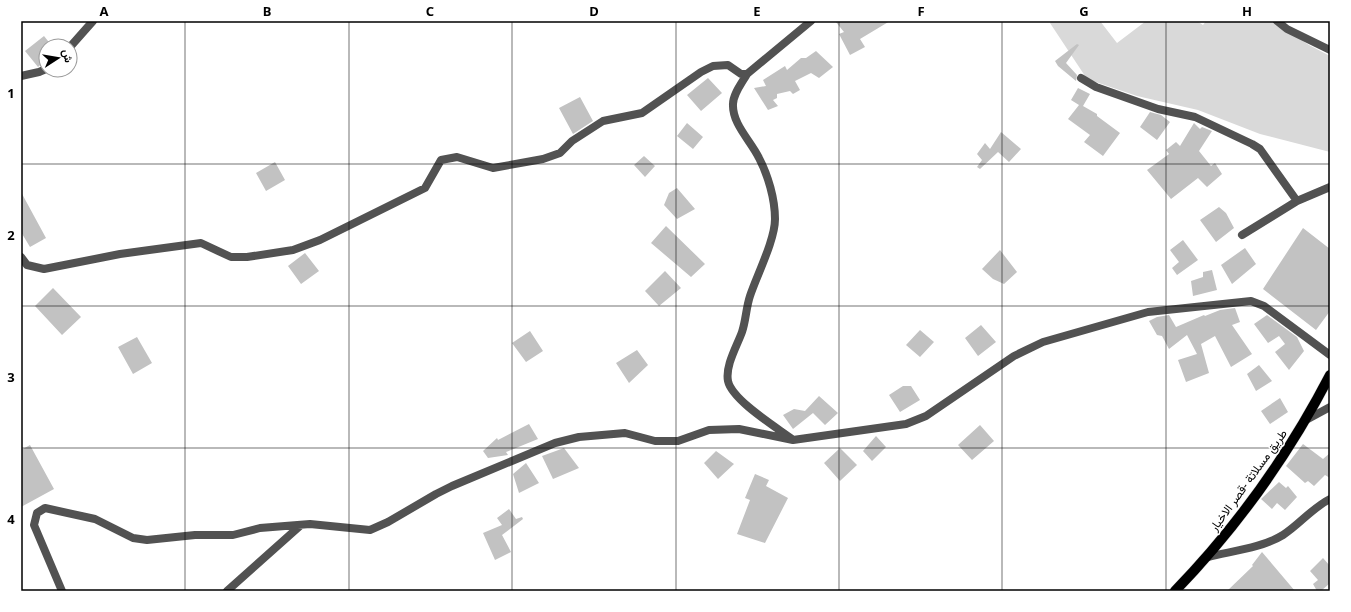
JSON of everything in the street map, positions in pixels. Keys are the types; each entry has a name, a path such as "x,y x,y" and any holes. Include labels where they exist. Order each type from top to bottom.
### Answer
{"main road":[{"name":"طريق مسلاتة -قصر الاخيار","path":"1175,591 1208,557 1265,483 1306,420 1330,375"}],"street":[{"path":"78,38 93,21"},
{"path":"793,440 738,398 730,388 728,378 742,330 750,295 774,231 775,219 770,188 760,160 738,124 733,110 735,95 747,74 811,21"},
{"path":"1276,21 1287,29 1330,50"},
{"path":"21,257 27,265 44,269 120,254 201,243 231,257 247,258 293,250 327,237 425,188 441,160 457,157 493,168 543,159 560,153 572,142 603,121 642,113 701,72 713,66 728,65 741,74 747,74"},
{"path":"21,76 38,72"},
{"path":"1081,78 1096,87 1158,109 1195,117 1252,144 1260,149 1297,201"},
{"path":"1242,235 1297,201 1330,187"},
{"path":"62,591 34,525 37,513 45,508 95,519 132,538 147,540 195,535 233,535 260,528 310,524 370,530 447,489 554,443 579,436 625,433 655,441 678,441 709,430 739,429 793,440 906,424 926,416 1014,356 1043,342 1148,312 1251,301 1264,306 1330,355"},
{"path":"1306,420 1330,406"},
{"path":"1208,557 1270,541 1283,535 1316,507 1330,499"},
{"path":"227,591 301,525"}],"shaded area":[{"path":"1052,21 1100,21 1117,43 1146,21 1197,21 1203,25 1206,21 1273,21 1309,45 1330,56 1330,152 1260,134 1198,110 1137,96 1087,79 1050,23"}],"building":[{"path":"835,21 890,21 860,39 865,47 850,55 839,34 844,32"},
{"path":"38,41 38,67 25,51"},
{"path":"1077,44 1079,45 1066,63 1077,75 1076,81 1058,66 1055,61"},
{"path":"816,51 833,67 819,78 811,73 795,81 800,90 793,94 790,91 777,94 777,98 773,100 778,106 768,110 754,88 766,86 763,80 785,66 787,70 801,58 806,58"},
{"path":"708,78 722,93 701,111 687,95"},
{"path":"1078,88 1090,94 1083,106 1097,114 1097,116 1120,133 1103,156 1084,142 1090,135 1068,119 1079,105 1071,100"},
{"path":"580,97 593,121 573,134 559,108"},
{"path":"1150,112 1161,115 1170,122 1157,140 1140,127"},
{"path":"687,123 703,137 693,149 677,136"},
{"path":"1194,123 1200,129 1202,127 1212,131 1199,151 1211,166 1215,163 1222,174 1207,187 1198,178 1171,199 1147,170 1169,154 1166,150 1176,142 1180,146"},
{"path":"1001,132 1021,149 1009,162 998,152 980,169 977,167 982,160 977,154 985,143 990,149"},
{"path":"644,156 655,166 645,177 634,165"},
{"path":"275,162 285,180 266,191 256,173"},
{"path":"677,188 695,209 677,219 664,205 669,193"},
{"path":"21,192 46,238 30,247 21,232"},
{"path":"1219,207 1226,213 1234,228 1216,242 1200,220"},
{"path":"666,226 705,264 691,277 651,243"},
{"path":"1303,228 1330,249 1330,311 1316,330 1263,289"},
{"path":"1183,240 1198,260 1177,275 1172,268 1179,262 1170,250"},
{"path":"1245,248 1256,264 1232,284 1221,265"},
{"path":"1000,250 1017,272 1004,284 993,279 982,269"},
{"path":"305,253 319,271 301,284 288,266"},
{"path":"1212,270 1217,290 1193,296 1191,281 1203,277 1203,272"},
{"path":"665,271 681,288 659,306 645,291"},
{"path":"53,288 81,317 62,335 35,306"},
{"path":"1235,308 1240,322 1232,325 1252,354 1231,367 1215,336 1201,344 1209,373 1186,382 1178,360 1197,354 1187,335 1169,349 1162,336 1157,335 1149,321 1157,317 1169,315 1176,327 1204,315 1205,316 1220,310"},
{"path":"1267,315 1297,337 1304,351 1289,370 1275,352 1285,344 1279,336 1268,343 1254,324"},
{"path":"981,325 996,342 978,356 965,338"},
{"path":"920,330 934,342 920,357 906,345"},
{"path":"530,331 543,351 526,362 512,343"},
{"path":"137,337 152,363 133,374 118,347"},
{"path":"637,350 648,365 629,383 616,363"},
{"path":"1259,365 1272,381 1256,391 1247,374"},
{"path":"903,386 911,386 920,400 900,412 889,395"},
{"path":"819,396 838,413 825,425 813,413 793,429 783,415 794,409 805,411"},
{"path":"1280,398 1288,412 1270,424 1261,411"},
{"path":"529,424 538,439 506,452 508,455 488,458 483,451 497,438 498,440"},
{"path":"980,425 994,441 972,460 958,445"},
{"path":"876,436 886,447 872,461 863,451"},
{"path":"1303,444 1323,459 1330,453 1330,478 1325,475 1314,486 1308,481 1305,483 1286,466"},
{"path":"30,445 54,489 21,507 21,450"},
{"path":"564,448 579,468 553,479 542,456"},
{"path":"840,448 857,465 840,481 824,463"},
{"path":"716,451 734,464 718,479 704,463"},
{"path":"526,463 539,483 519,493 513,474"},
{"path":"755,474 769,480 766,486 788,498 765,543 737,534 750,500 745,498"},
{"path":"1279,482 1286,488 1288,486 1297,497 1285,510 1277,503 1272,509 1261,499"},
{"path":"509,509 516,519 522,517 523,519 502,535 511,552 495,560 483,533 502,525 497,518"},
{"path":"1262,552 1295,591 1227,591 1253,566 1252,565"},
{"path":"1323,558 1330,566 1330,583 1321,591 1317,591 1313,584 1318,580 1310,571"}]}
